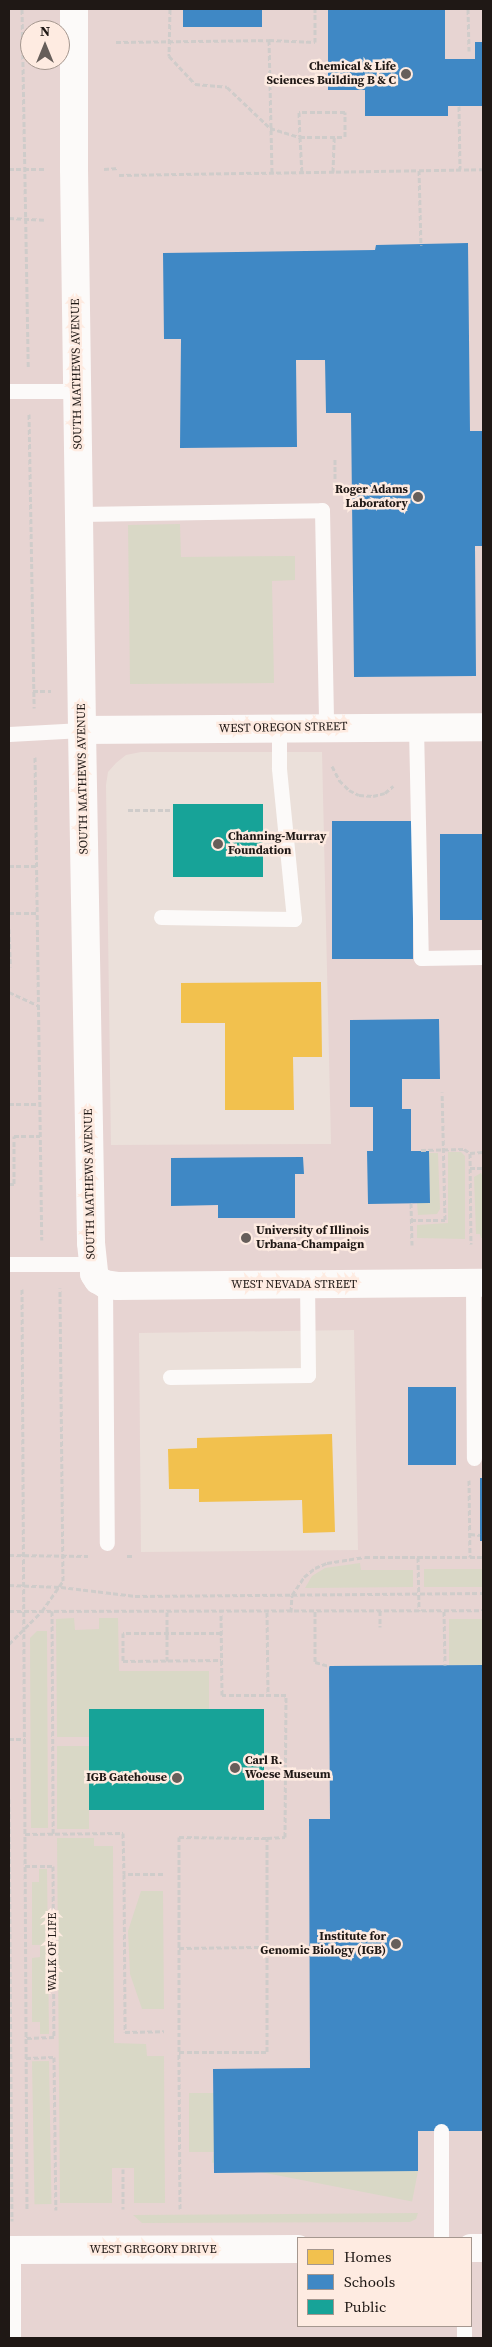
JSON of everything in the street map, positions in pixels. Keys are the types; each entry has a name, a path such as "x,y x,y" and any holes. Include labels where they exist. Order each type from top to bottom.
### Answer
{"street":[{"name":"SOUTH MATHEWS AVENUE","path":"74,9 74,169 82,730 98,1274"},
{"name":"WEST OREGON STREET","path":"82,730 483,727"},
{"name":"WEST NEVADA STREET","path":"98,1274 307,1285 478,1283"},
{"name":"WEST GREGORY DRIVE","path":"11,2242 297,2249"}],"lane":[{"path":"9,391 77,391"},
{"path":"80,514 322,510 326,727"},
{"path":"416,727 420,958 483,957"},
{"path":"161,917 294,919 280,768 279,728"},
{"path":"9,734 82,730"},
{"path":"9,1264 60,1264 98,1274"},
{"name":"SOUTH MATHEWS AVENUE","path":"98,1274 107,1543"},
{"path":"474,1458 478,1283"},
{"path":"170,1377 308,1375 307,1285"},
{"path":"440,2131 441,2237"},
{"path":"11,2242 13,2338"}],"path":[{"path":"22,9 42,1249"},
{"path":"170,9 169,56 195,84 227,87 270,128 300,137 345,137 345,112 299,112 300,137 302,172"},
{"path":"116,42 269,40 315,42 316,9"},
{"path":"468,9 469,52"},
{"path":"269,40 272,172"},
{"path":"459,106 460,169"},
{"path":"333,172 334,137"},
{"path":"9,169 50,169"},
{"path":"119,175 483,169"},
{"path":"419,170 421,245"},
{"path":"9,218 44,220"},
{"path":"33,691 57,690"},
{"path":"332,766 339,780 349,790 359,795 373,796 386,793 396,783"},
{"path":"128,810 173,810"},
{"path":"9,866 37,866"},
{"path":"9,913 38,913"},
{"path":"9,929 10,967"},
{"path":"9,992 39,1006"},
{"path":"411,1220 445,1220 442,1092"},
{"path":"9,1104 40,1104"},
{"path":"9,1184 14,1184 14,1136 40,1136"},
{"path":"421,1150 464,1149 470,1153 483,1152"},
{"path":"470,1153 471,1244"},
{"path":"470,1168 483,1168"},
{"path":"411,1203 412,1245"},
{"path":"9,1644 42,1611 61,1587 63,1556 60,1264"},
{"path":"22,1285 27,2210"},
{"path":"469,1482 470,1557"},
{"path":"470,1534 480,1535"},
{"path":"9,1555 90,1556"},
{"path":"126,1556 135,1556"},
{"path":"291,1612 292,1595 304,1577 315,1568 328,1563 365,1557 483,1557"},
{"path":"418,1557 419,1611"},
{"path":"9,1585 61,1587 135,1596 483,1593"},
{"path":"444,1610 445,1665"},
{"path":"9,1611 291,1612 483,1610"},
{"path":"52,1611 52,1834"},
{"path":"315,1611 315,1662 329,1666"},
{"path":"380,1611 380,1627"},
{"path":"167,1612 167,1660"},
{"path":"180,2209 178,1837 285,1837 286,1695 222,1695 221,1612"},
{"path":"267,1612 268,1695"},
{"path":"221,1633 123,1633 123,1661 222,1660"},
{"path":"9,1739 24,1739"},
{"path":"9,1799 11,2242"},
{"path":"25,1834 124,1833 125,2032 164,2031"},
{"path":"178,2052 267,2052 267,1838"},
{"name":"WALK OF LIFE","path":"25,1866 52,1866 54,2037 26,2038"},
{"path":"124,1874 164,1874"},
{"path":"179,1948 267,1947"},
{"path":"26,2058 54,2057 56,2210"},
{"path":"123,2169 123,2209"}],"shaded area":[{"name":"University of Illinois Urbana-Champaign","path":"9,9 483,9 483,2338 9,2338","holes":["141,752 322,752 331,1144 111,1145 106,785 108,772 126,755","354,1330 358,1550 141,1552 139,1333"]}],"green space":[{"path":"180,524 181,557 295,556 295,580 272,581 274,683 130,684 128,525"},
{"path":"448,1152 461,1152 465,1156 465,1239 417,1238 417,1225 448,1223"},
{"path":"429,1153 438,1153 440,1209 437,1214 418,1215 417,1203 430,1203"},
{"path":"481,1173 483,1178 483,1238 481,1238 480,1234 476,1234 474,1177"},
{"path":"483,1328 483,1440 481,1432"},
{"path":"360,1563 361,1570 413,1570 413,1587 305,1588 312,1576 325,1568"},
{"path":"424,1569 483,1569 483,1587 424,1587"},
{"path":"74,1618 75,1630 99,1629 99,1618 118,1618 119,1671 209,1671 209,1710 89,1711 89,1737 57,1737 56,1619"},
{"path":"449,1619 483,1619 483,1665 449,1665"},
{"path":"37,1631 47,1631 48,1828 31,1828 30,1638"},
{"path":"57,1746 89,1746 89,1829 57,1829"},
{"path":"57,1838 94,1838 94,1846 113,1846 114,2043 146,2044 147,2056 164,2056 165,2203 134,2203 134,2168 112,2168 112,2203 60,2203"},
{"path":"39,1869 47,1869 49,2034 40,2034 40,2022 32,2022 32,1958 40,1957 40,1945 32,1945 32,1882 39,1882"},
{"path":"141,1891 163,1891 164,2009 142,2009 130,1974 128,1931"},
{"path":"32,2061 49,2061 51,2204 34,2204"},
{"path":"189,2093 214,2093 214,2152 189,2152"},
{"path":"218,2132 418,2171 412,2201 212,2163"},
{"path":"418,2213 416,2219 410,2222 142,2223 133,2215"}],"building: Homes":[{"path":"321,982 322,1057 293,1057 294,1110 225,1110 225,1023 181,1023 181,983"},
{"path":"332,1434 335,1532 303,1533 302,1500 199,1502 199,1489 169,1489 168,1449 197,1448 197,1438"}],"building: Schools":[{"path":"183,9 262,9 262,27 183,27"},
{"name":"Chemical & Life Sciences Building B & C","path":"328,9 445,9 445,59 475,59 475,42 483,42 483,106 448,106 448,116 365,116 365,90 328,90"},
{"name":"Roger Adams Laboratory","path":"468,243 470,431 483,431 483,546 475,546 476,676 354,677 351,413 326,413 325,360 296,360 297,447 180,448 181,339 164,339 163,253 375,250 376,245"},
{"path":"332,821 413,821 413,959 332,959"},
{"path":"440,834 483,834 483,920 440,920"},
{"path":"439,1019 440,1079 402,1079 402,1109 411,1109 411,1151 429,1151 430,1203 368,1204 367,1151 373,1151 373,1107 350,1107 350,1020"},
{"path":"303,1157 304,1174 295,1174 295,1218 218,1218 218,1205 171,1206 171,1158"},
{"path":"408,1387 456,1387 456,1465 408,1465"},
{"path":"480,1478 483,1478 483,1541 480,1541"},
{"name":"Institute for Genomic Biology (IGB)","path":"483,1665 483,2131 418,2131 418,2171 214,2173 213,2069 310,2068 309,1819 330,1819 329,1666"}],"building: Public":[{"name":"Channing-Murray Foundation","path":"173,804 263,804 263,877 173,877"},
{"name":"IGB Gatehouse","path":"89,1709 264,1709 264,1810 89,1810"}],"place":[{"name":"Chemical & Life Sciences Building B & C","path":"406,74"},
{"name":"Roger Adams Laboratory","path":"418,497"},
{"name":"Channing-Murray Foundation","path":"218,844"},
{"name":"University of Illinois Urbana-Champaign","path":"246,1238"},
{"name":"Carl R. Woese Museum","path":"235,1768"},
{"name":"IGB Gatehouse","path":"177,1778"},
{"name":"Institute for Genomic Biology (IGB)","path":"396,1944"}]}
